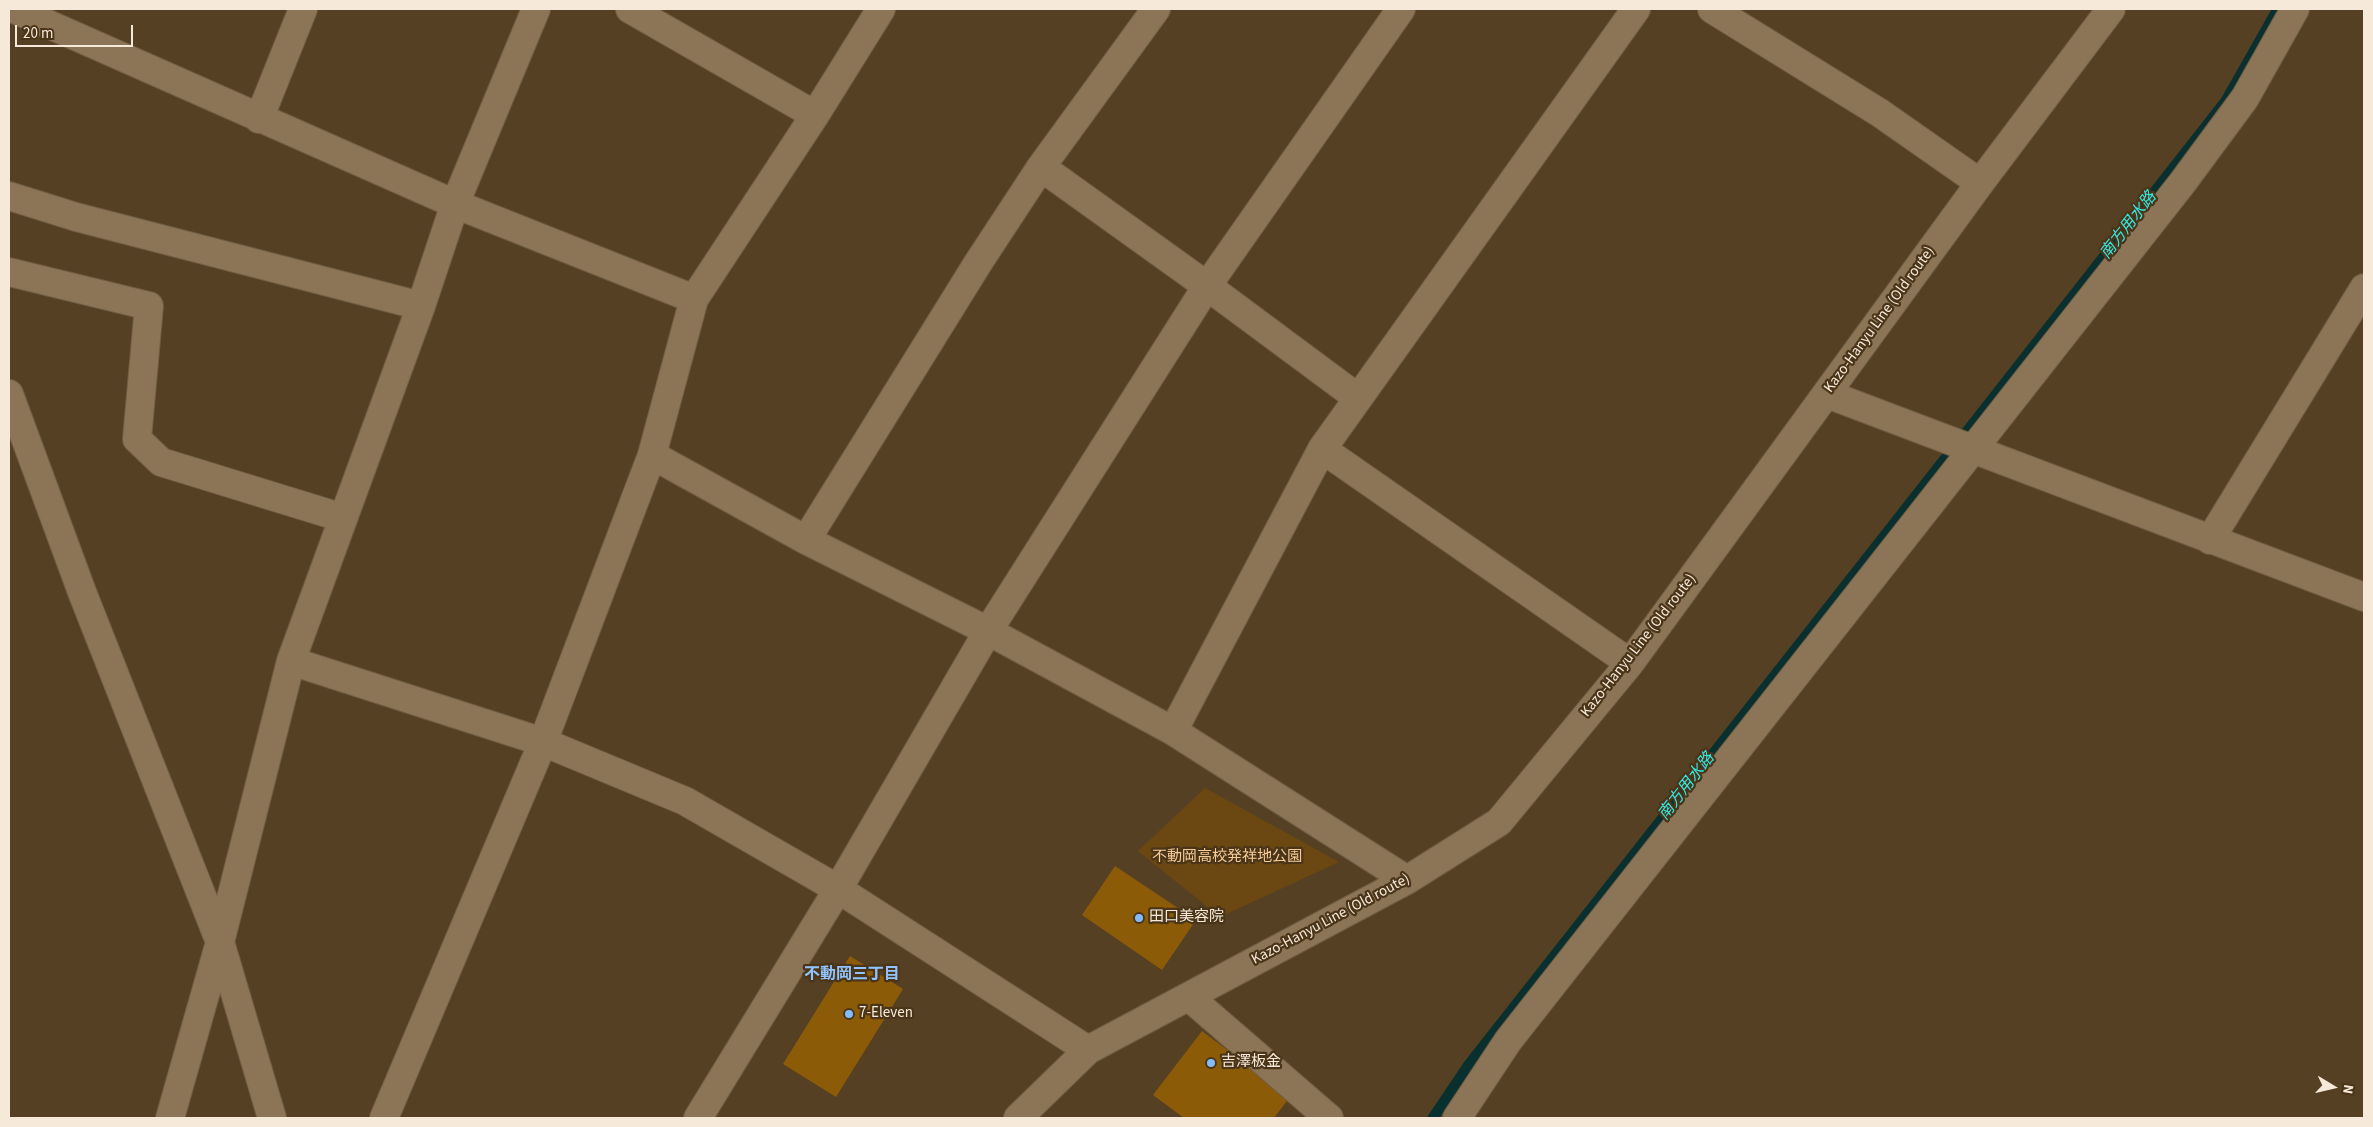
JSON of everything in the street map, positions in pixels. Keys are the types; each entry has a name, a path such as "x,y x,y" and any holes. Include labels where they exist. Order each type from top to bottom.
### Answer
{"street":[{"path":"14,9 259,119 455,204 694,299"},
{"path":"259,119 302,9"},
{"path":"170,1118 220,942 291,661 421,306 455,204 536,9"},
{"path":"630,9 814,115"},
{"path":"384,1118 544,742 652,455 694,299 881,9"},
{"path":"698,1118 838,889 988,631 1207,286 1401,9"},
{"path":"1173,732 1322,449 1636,9"},
{"path":"1712,9 1880,113 1980,183"},
{"name":"Kazo-Hanyu Line (Old route)","path":"1018,1118 1088,1050 1407,880 1499,822 1630,663 1980,183 2111,9"},
{"path":"1457,1118 1508,1041 1961,445 2183,182 2245,98 2295,9"},
{"path":"806,540 1040,167 1146,12"},
{"path":"1040,167 1207,286 1358,398"},
{"path":"9,196 76,217 421,306"},
{"path":"9,272 149,306 137,439 161,462 343,518"},
{"path":"2210,540 2364,288"},
{"path":"9,394 82,592 220,942 272,1118"},
{"path":"1826,394 2364,598"},
{"path":"1322,449 1630,663"},
{"path":"652,455 806,540 988,631 1173,732 1407,880"},
{"path":"291,661 544,742 685,801 838,889 1088,1050"},
{"path":"1189,997 1329,1118"}],"green space":[{"name":"不動岡高校発祥地公園","path":"1205,788 1339,862 1220,917 1138,851"}],"building":[{"name":"田口美容院","path":"1115,866 1196,920 1162,970 1082,915"},
{"path":"850,956 903,989 836,1097 783,1064"},
{"name":"吉澤板金","path":"1202,1031 1290,1097 1274,1118 1184,1118 1153,1095"}],"waterway":[{"name":"南方用水路","path":"1966,433 2226,101 2278,9"},
{"name":"南方用水路","path":"1433,1118 1468,1066 1945,459"}],"place":[{"name":"田口美容院","path":"1139,918"},
{"name":"7-Eleven","path":"849,1014"},
{"name":"吉澤板金","path":"1211,1063"}],"district":[{"name":"不動岡三丁目","path":"852,975"}]}
